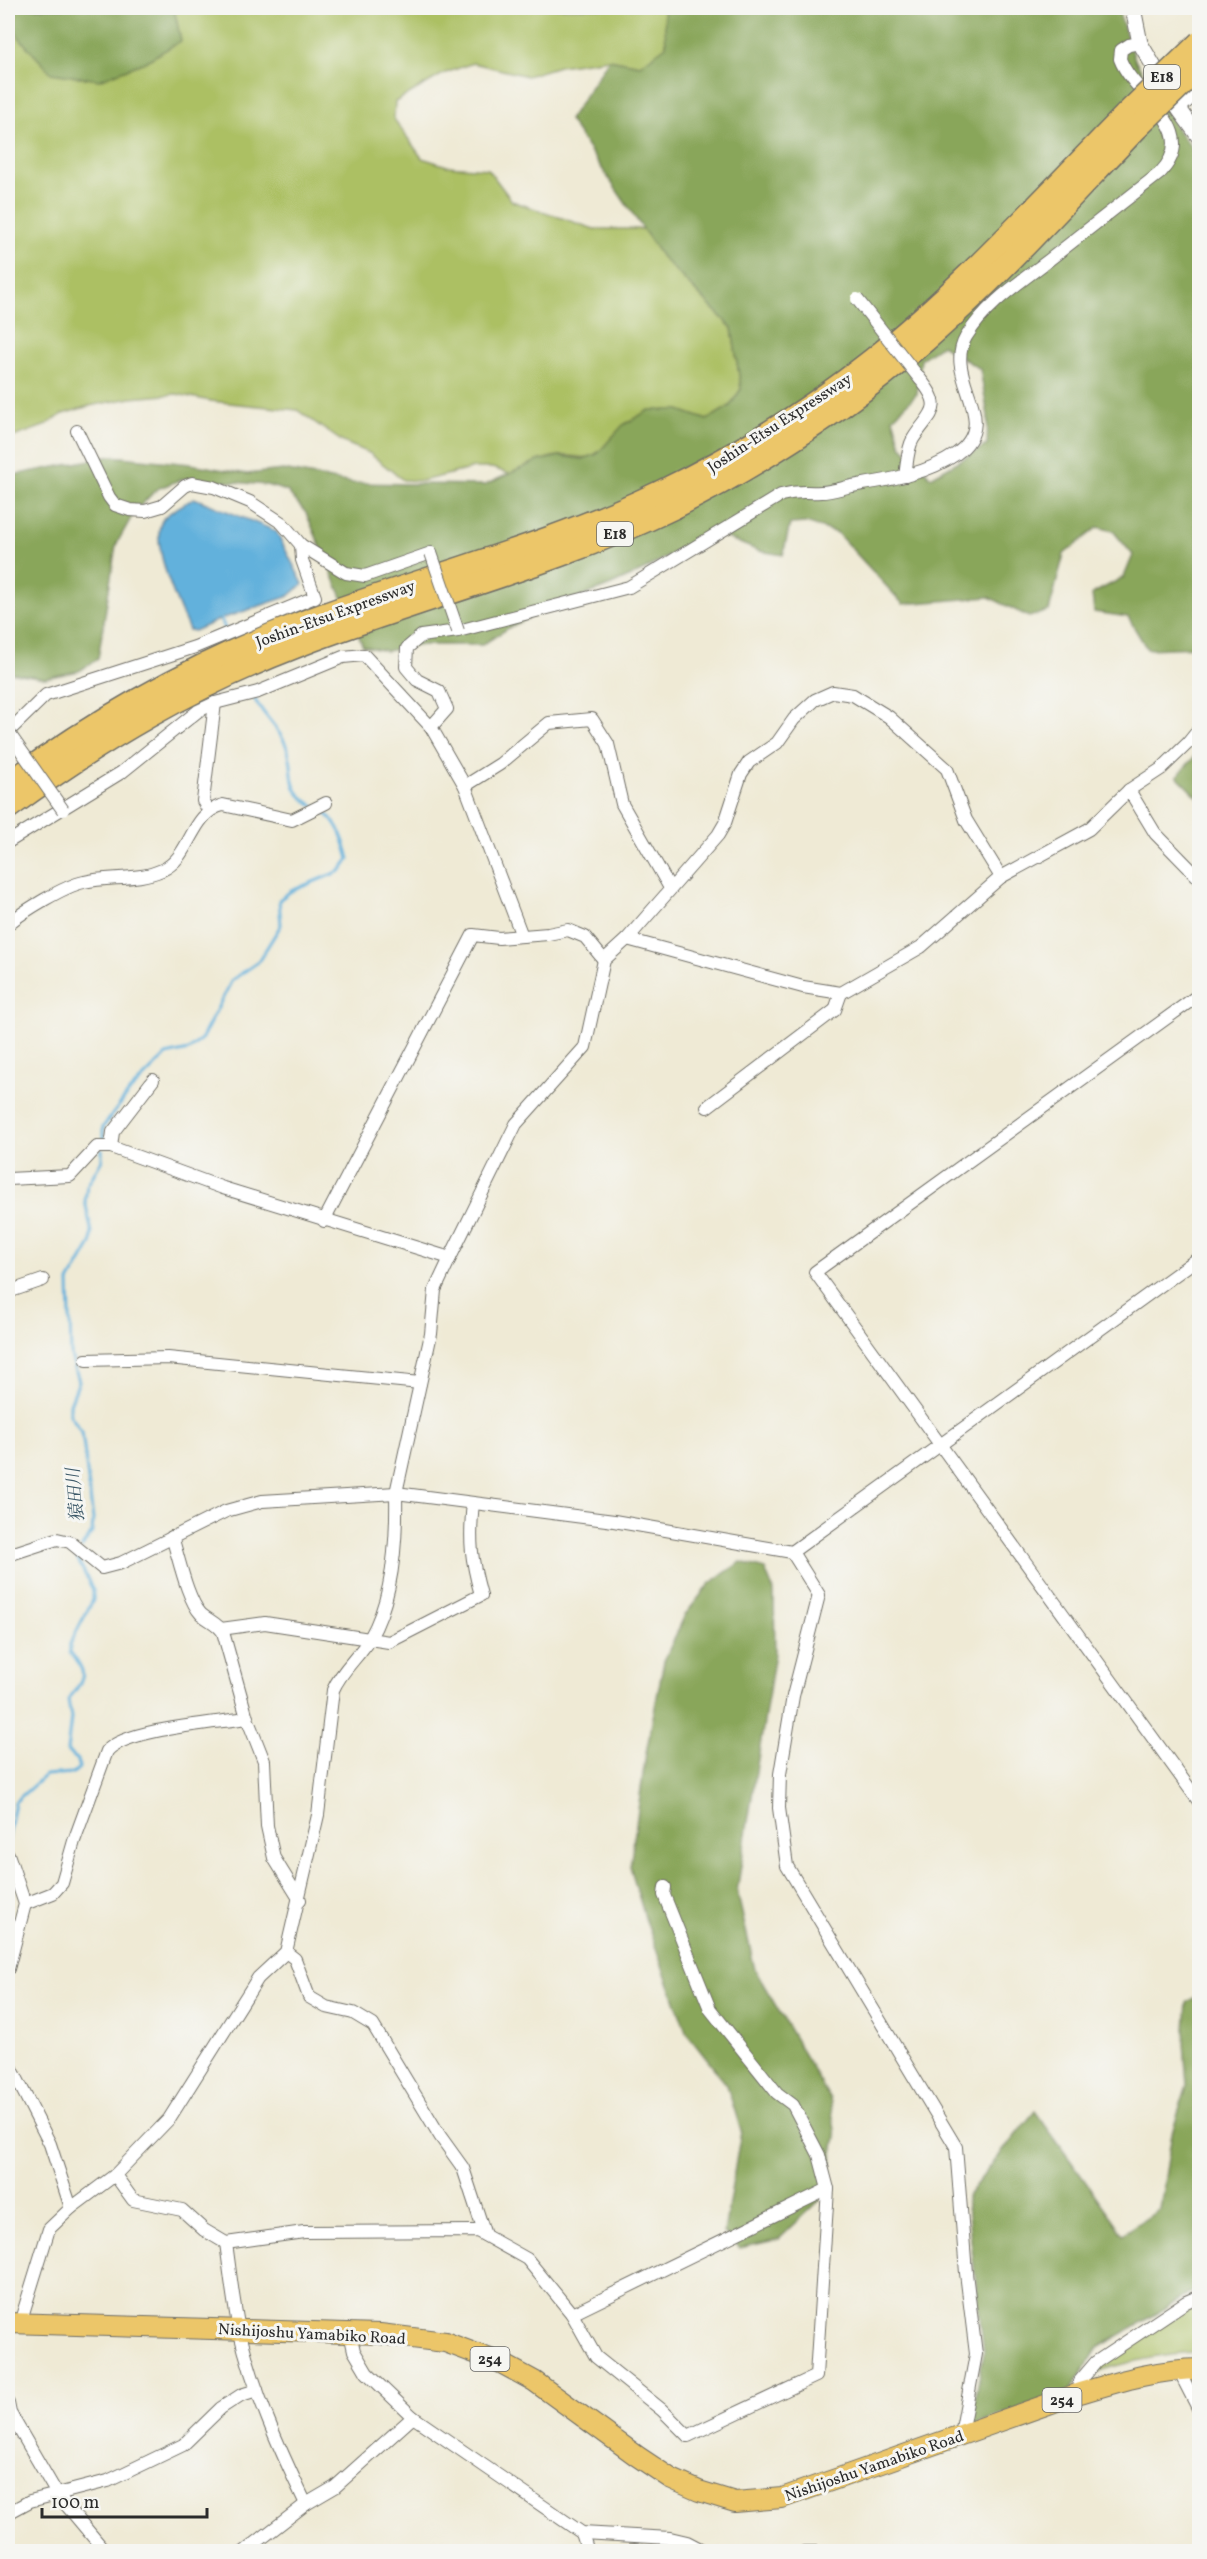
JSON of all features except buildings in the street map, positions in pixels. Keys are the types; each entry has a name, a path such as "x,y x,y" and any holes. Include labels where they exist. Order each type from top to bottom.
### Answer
{"highway":[{"name":"Joshin-Etsu Expressway","path":"8,808 127,727 209,683 330,634 590,544 670,509 761,460 849,402 926,340 1005,265 1200,42"},
{"name":"Joshin-Etsu Expressway","path":"8,783 118,710 204,664 298,624 524,548 619,511 698,473 750,444 838,386 913,325 1132,120 1200,67"},
{"name":"Nishijoshu Yamabiko Road","path":"14,2323 380,2334 445,2342 501,2363 534,2381 670,2478 699,2491 735,2502 782,2498 1077,2394 1125,2380 1178,2369 1200,2369"}],"street":[{"path":"1133,8 1140,43 1179,109 1200,138"},
{"path":"430,727 447,709 439,691 417,680 406,667 407,648 422,636 458,631 629,587 781,495 798,490 822,492 905,476 957,454 969,440 976,423 972,403 963,383 960,364 964,339 977,321 994,302 1169,164 1174,154 1175,138 1170,125 1120,60 1121,50 1140,43"},
{"path":"1179,109 1200,90"},
{"path":"857,299 931,392 934,403 931,417 912,441 905,476"},
{"path":"77,431 115,505 130,510 145,511 162,507 185,486 192,483 202,484 250,502 282,523 301,545 346,573 365,576 431,553 458,631"},
{"path":"63,810 8,732 46,695 195,647 315,597 302,560 301,545"},
{"path":"8,842 122,772 198,711 215,703 258,692 343,657 364,655 430,727 465,786 522,936"},
{"path":"14,2323 49,2229 71,2208 115,2175 169,2119 258,1978 286,1952 300,1900 318,1815 333,1690 340,1675 370,1639 386,1597 397,1514 396,1493 431,1334 435,1290 516,1124 585,1047 604,960 627,939 718,836 725,824 741,774 749,762 777,743 794,719 815,700 833,692 853,695 889,717 947,769 966,820 1001,877"},
{"path":"209,811 204,801 215,703"},
{"path":"465,786 500,764 549,723 592,719 608,744 622,804 670,888"},
{"path":"627,939 803,987 841,993 921,947 1001,877 1089,829 1129,790 1161,769 1200,728"},
{"path":"1129,790 1155,833 1200,879"},
{"path":"8,924 25,911 83,882 162,870 174,861 204,815 223,805 292,820 326,803"},
{"path":"324,1221 473,934 499,938 568,930 585,937 604,960"},
{"path":"707,1107 835,1011 841,993"},
{"path":"1200,994 815,1272 1200,1803"},
{"path":"111,1147 113,1132 153,1080"},
{"path":"8,1179 70,1176 97,1146 111,1147 223,1188 450,1258"},
{"path":"8,1555 57,1539 70,1542 102,1568 121,1563 226,1511 262,1501 396,1493 614,1521 792,1552 1200,1257"},
{"path":"8,1292 44,1280"},
{"path":"86,1360 168,1358 420,1383"},
{"path":"221,1629 265,1623 389,1642 481,1595 473,1566 469,1536 473,1503"},
{"path":"172,1537 192,1600 202,1614 221,1629 247,1718 264,1761 267,1826 274,1858 300,1900"},
{"path":"792,1552 819,1595 793,1696 780,1774 779,1808 787,1866 956,2147 966,2273 976,2354 961,2434"},
{"path":"25,1904 53,1893 62,1883 78,1830 107,1751 114,1743 140,1734 247,1718"},
{"path":"8,1854 25,1904 8,1969"},
{"path":"115,2175 133,2200 182,2210 204,2230 226,2243 304,2232 477,2231 527,2259 572,2314 596,2357 662,2410 688,2436 816,2376 828,2189 819,2155 793,2105 777,2093 710,2009 664,1895 665,1887"},
{"path":"286,1952 295,1959 309,1996 326,2007 354,2013 373,2025 440,2136 463,2168 485,2235"},
{"path":"8,2061 50,2144 71,2208"},
{"path":"572,2314 828,2189"},
{"path":"226,2243 239,2329 257,2390 278,2447 306,2504"},
{"path":"1077,2394 1079,2382 1096,2362 1186,2302 1200,2296"},
{"path":"350,2333 354,2351 367,2373 413,2417 582,2533 670,2538 687,2542 706,2552"},
{"path":"1178,2369 1200,2412"},
{"path":"8,2513 30,2501 108,2481 183,2445 221,2408 241,2395 257,2390"},
{"path":"8,2403 10,2413 57,2494 108,2552"},
{"path":"244,2552 306,2504 335,2487 413,2417"},
{"path":"582,2533 588,2552"},
{"path":"804,2552 818,2552"}],"green space":[{"path":"8,8 664,8 667,46 640,65 609,59 559,66 527,76 473,63 443,74 395,102 394,119 422,158 447,166 488,169 512,201 594,229 644,229 662,257 732,328 741,389 730,406 707,420 679,410 606,445 588,457 552,457 510,474 492,468 474,468 422,481 403,480 369,453 343,442 297,410 210,401 177,394 131,398 89,406 63,414 44,426 8,439"},
{"path":"8,8 174,8 181,41 145,62 99,80 51,73 17,34 12,26"},
{"path":"664,8 1117,8 1136,62 1177,129 1199,158 1199,647 1147,649 1128,617 1094,612 1092,594 1124,577 1133,555 1113,531 1098,527 1064,554 1049,611 1029,617 989,597 903,604 837,533 806,523 790,524 783,555 759,551 710,531 646,569 539,613 510,627 482,645 422,645 386,651 363,646 306,513 287,491 266,485 182,479 157,489 135,511 116,545 98,659 79,671 45,678 8,672 8,476 111,456 191,464 247,474 283,470 352,483 485,485 537,461 560,456 583,459 597,454 623,425 649,410 679,410 707,420 730,406 741,389 732,328 662,257 569,120 609,59 640,65 666,46","holes":["942,345 980,369 988,416 987,445 931,477 901,445 893,418 917,394 921,359"]},
{"path":"1199,752 1199,798 1177,776"},
{"path":"741,1562 765,1569 774,1592 775,1653 737,1891 755,1970 830,2099 836,2137 825,2195 779,2239 740,2248 724,2233 741,2131 727,2085 687,2034 646,1921 630,1867 646,1753 664,1661 685,1615 710,1583"},
{"path":"1199,1994 1199,2288 1098,2348 1070,2391 970,2426 984,2353 966,2197 1035,2111 1123,2234 1160,2209 1172,2133 1187,2085 1184,2043 1187,2003"},
{"path":"1199,2300 1199,2353 1144,2359 1090,2374 1099,2365"}],"water":[{"path":"194,498 276,531 303,584 289,596 221,619 194,631 189,630 162,558 159,529 166,516"}],"waterway":[{"path":"221,619 226,631"},
{"path":"254,698 286,745 294,786 298,793 314,806"},
{"path":"103,1143 103,1127 130,1091 166,1055 189,1050 202,1038 232,980 258,962 281,925 279,900 291,891 340,871 349,859 336,825 320,809"},
{"name":"猿田川","path":"82,1547 92,1532 93,1520 82,1432 70,1415 70,1404 79,1381 71,1355 69,1282 91,1244 92,1233 85,1201 87,1186 102,1160 102,1150"},
{"name":"猿田川","path":"8,1841 15,1802 45,1775 73,1773 79,1768 78,1760 67,1751 71,1718 68,1700 83,1676 80,1666 70,1652 70,1644 93,1600 93,1590 76,1556 78,1553"}]}
